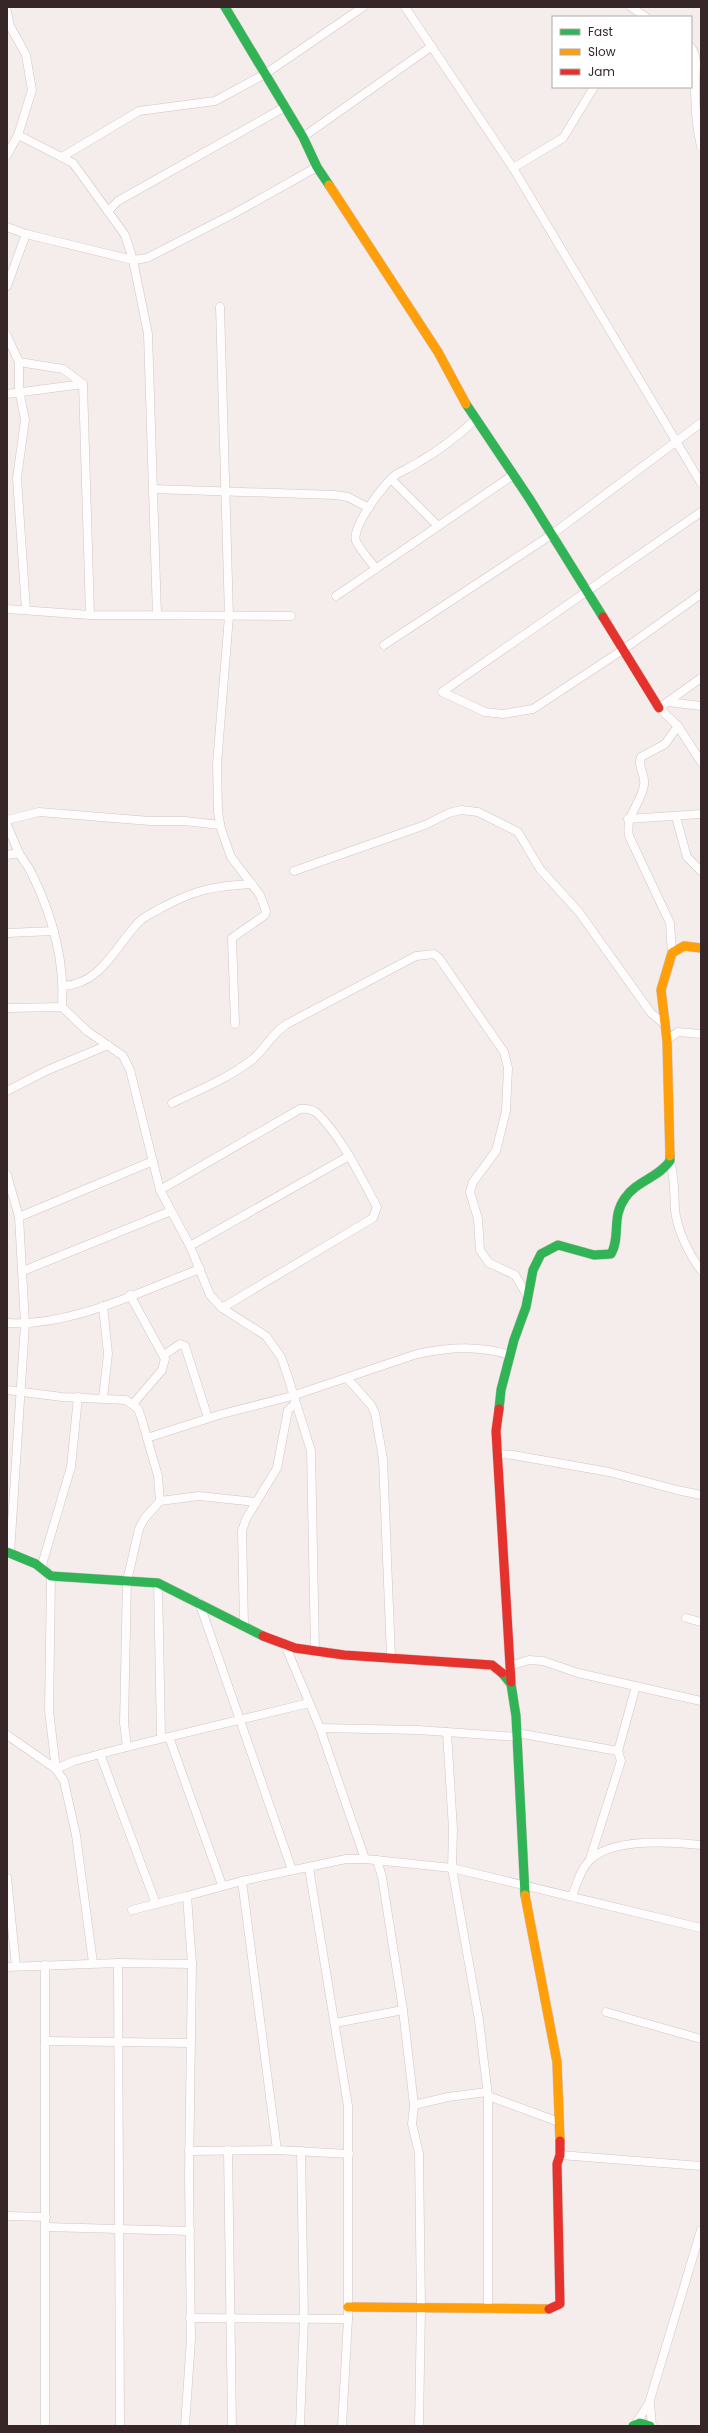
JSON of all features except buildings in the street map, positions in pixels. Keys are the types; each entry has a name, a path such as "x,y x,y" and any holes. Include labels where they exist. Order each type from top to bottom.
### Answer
{"main road":[{"path":"224,7 303,137 317,168 438,352 475,420 552,535 586,592 624,649 659,708"},
{"path":"348,2307 546,2310 555,2308 560,2304 557,2164 560,2155 557,2062 523,1884 517,1735 511,1684 496,1431 500,1396 510,1355 528,1297 536,1262 548,1249 558,1245 594,1255 611,1254 615,1248 615,1226 625,1197 637,1186 659,1174 670,1161 667,1040 661,990 672,954 684,946 701,948"},
{"path":"9,1553 41,1568 51,1576 158,1583 285,1645 344,1656 391,1657 492,1665 507,1676 511,1684"},
{"path":"634,2425 651,2426"}],"street":[{"path":"62,157 139,111 215,101 265,74 363,7"},
{"path":"405,7 512,168 674,441 701,483"},
{"path":"632,7 645,16"},
{"path":"7,11 10,26 26,55 32,90 18,135 7,155"},
{"path":"303,137 432,46"},
{"path":"692,48 696,54 696,108 701,146"},
{"path":"512,168 563,138 593,88"},
{"path":"108,211 118,201 285,107"},
{"path":"18,135 73,162 125,235 133,260 148,334 157,615"},
{"path":"7,227 26,234 133,260 147,258 235,214 317,168"},
{"path":"7,286 26,234"},
{"path":"220,307 226,492 228,616 218,764 220,825 231,857 266,905 265,915 232,938 235,1024"},
{"path":"7,336 19,362 19,390 25,420 17,478 26,610"},
{"path":"19,362 62,369 83,384"},
{"path":"7,394 19,390 83,384"},
{"path":"83,384 90,615"},
{"path":"376,569 356,540 356,533 369,508 391,479 463,432 475,420"},
{"path":"384,645 552,535 674,441 701,423"},
{"path":"336,596 513,475"},
{"path":"391,479 438,526"},
{"path":"154,489 335,495 348,497 369,508"},
{"path":"701,512 442,692 485,712 504,714 533,709 624,649 701,594"},
{"path":"7,609 90,615 291,616"},
{"path":"701,678 659,708 678,726 701,762"},
{"path":"668,702 701,706"},
{"path":"672,954 670,923 629,836 628,820 644,785 640,766 641,757 665,744 678,726"},
{"path":"294,871 425,825 449,813 461,810 478,812 518,832 540,869 579,912 651,1013 664,1024"},
{"path":"7,820 39,812 150,821 185,821 220,825"},
{"path":"628,820 701,814"},
{"path":"676,817 687,857 701,871"},
{"path":"7,825 19,853 32,873 58,942 63,986 62,1007"},
{"path":"7,855 19,853"},
{"path":"63,986 81,983 106,965 138,923 146,916 188,894 207,888 252,884"},
{"path":"7,933 54,931"},
{"path":"172,1103 233,1072 254,1058 271,1037 287,1024 416,956 434,954 439,958 504,1052 508,1068 506,1111 496,1150 473,1182 470,1192 478,1219 480,1250 490,1263 515,1275 522,1283 528,1297"},
{"path":"7,1008 62,1007 87,1031 123,1056 130,1070 160,1190 190,1246 210,1295 222,1308 266,1336 281,1357 311,1459 315,1651"},
{"path":"667,1040 678,1032 701,1034"},
{"path":"7,1091 48,1070 108,1045"},
{"path":"160,1190 300,1109 312,1110 319,1115 349,1156 377,1207 372,1218 222,1308"},
{"path":"190,1246 349,1156"},
{"path":"19,1217 153,1161"},
{"path":"670,1161 675,1185 677,1218 692,1254 701,1270"},
{"path":"7,1175 19,1217 25,1324 9,1553"},
{"path":"23,1271 171,1211"},
{"path":"7,1323 25,1324 54,1320 103,1306 200,1269"},
{"path":"130,1295 165,1359 162,1370 133,1404"},
{"path":"103,1306 108,1354 103,1398"},
{"path":"164,1356 180,1344 185,1346 208,1418"},
{"path":"147,1438 208,1418 293,1400 347,1378 417,1354 439,1349 491,1349 510,1355"},
{"path":"347,1378 371,1405 378,1427 383,1459 391,1657"},
{"path":"7,1390 126,1400 133,1404 141,1417 158,1476 160,1501"},
{"path":"41,1568 71,1467 78,1397"},
{"path":"244,1625 242,1532 246,1519 277,1468 288,1410 293,1400"},
{"path":"498,1454 514,1455 609,1472 701,1495"},
{"path":"127,1747 124,1723 128,1581 139,1529 144,1519 160,1501 199,1496 256,1502"},
{"path":"51,1576 49,1711 56,1769"},
{"path":"158,1583 165,1738 222,1885"},
{"path":"199,1602 292,1870"},
{"path":"686,1618 701,1622"},
{"path":"285,1645 320,1728 365,1859"},
{"path":"510,1666 529,1660 543,1661 578,1673 701,1701"},
{"path":"572,1896 584,1867 590,1859 621,1761 618,1751 636,1686"},
{"path":"56,1769 100,1754 127,1747 239,1719 309,1704"},
{"path":"320,1728 517,1735 618,1751"},
{"path":"447,1732 454,1829 452,1868 480,2020 488,2094 488,2309"},
{"path":"7,1735 56,1769 64,1781 76,1835 92,1963"},
{"path":"100,1754 156,1904"},
{"path":"590,1859 602,1851 616,1847 664,1841 701,1844"},
{"path":"132,1910 187,1896 222,1885 292,1870 309,1868 346,1859 365,1859 452,1868 701,1928"},
{"path":"376,1860 382,1877 403,2010 414,2105 412,2124 419,2153 421,2308 419,2426"},
{"path":"309,1868 348,2106 348,2319 342,2426"},
{"path":"7,1878 16,1966"},
{"path":"242,1881 278,2150"},
{"path":"186,2426 190,2318 189,2151 192,1964 187,1896"},
{"path":"7,1967 92,1963 192,1964"},
{"path":"118,1963 120,2426"},
{"path":"45,1965 45,2426"},
{"path":"335,2023 403,2010"},
{"path":"606,2012 701,2039"},
{"path":"45,2041 191,2043"},
{"path":"414,2105 442,2098 488,2094 559,2122"},
{"path":"228,2150 232,2426"},
{"path":"189,2151 278,2150 349,2154"},
{"path":"300,2426 304,2319 301,2151"},
{"path":"560,2155 701,2166"},
{"path":"7,2216 46,2218"},
{"path":"46,2227 190,2231"},
{"path":"634,2425 650,2403 697,2256 701,2230"},
{"path":"190,2318 230,2317 348,2319"},
{"path":"650,2403 651,2426"}],"traffic: fast":[{"path":"225,7 303,137 317,167 329,185"},
{"path":"466,404 529,498 603,617"},
{"path":"499,1409 501,1390 514,1340 526,1307 533,1270 541,1254 558,1245 594,1255 611,1254 614,1247 618,1212 625,1198 635,1187 665,1167 670,1161 670,1156"},
{"path":"7,1552 36,1564 51,1576 158,1583 263,1636"},
{"path":"502,1673 511,1684 516,1716 525,1895"},
{"path":"633,2426 640,2423 650,2426"}],"traffic: slow":[{"path":"329,185 438,352 466,404"},
{"path":"670,1156 667,1040 661,990 672,953 684,946 701,948"},
{"path":"525,1895 557,2062 560,2141"},
{"path":"348,2307 549,2309"}],"traffic: jam":[{"path":"603,617 659,708"},
{"path":"499,1409 496,1431 511,1682"},
{"path":"263,1636 295,1648 344,1655 492,1665 502,1673"},
{"path":"549,2309 560,2304 557,2164 560,2155 560,2141"}]}
